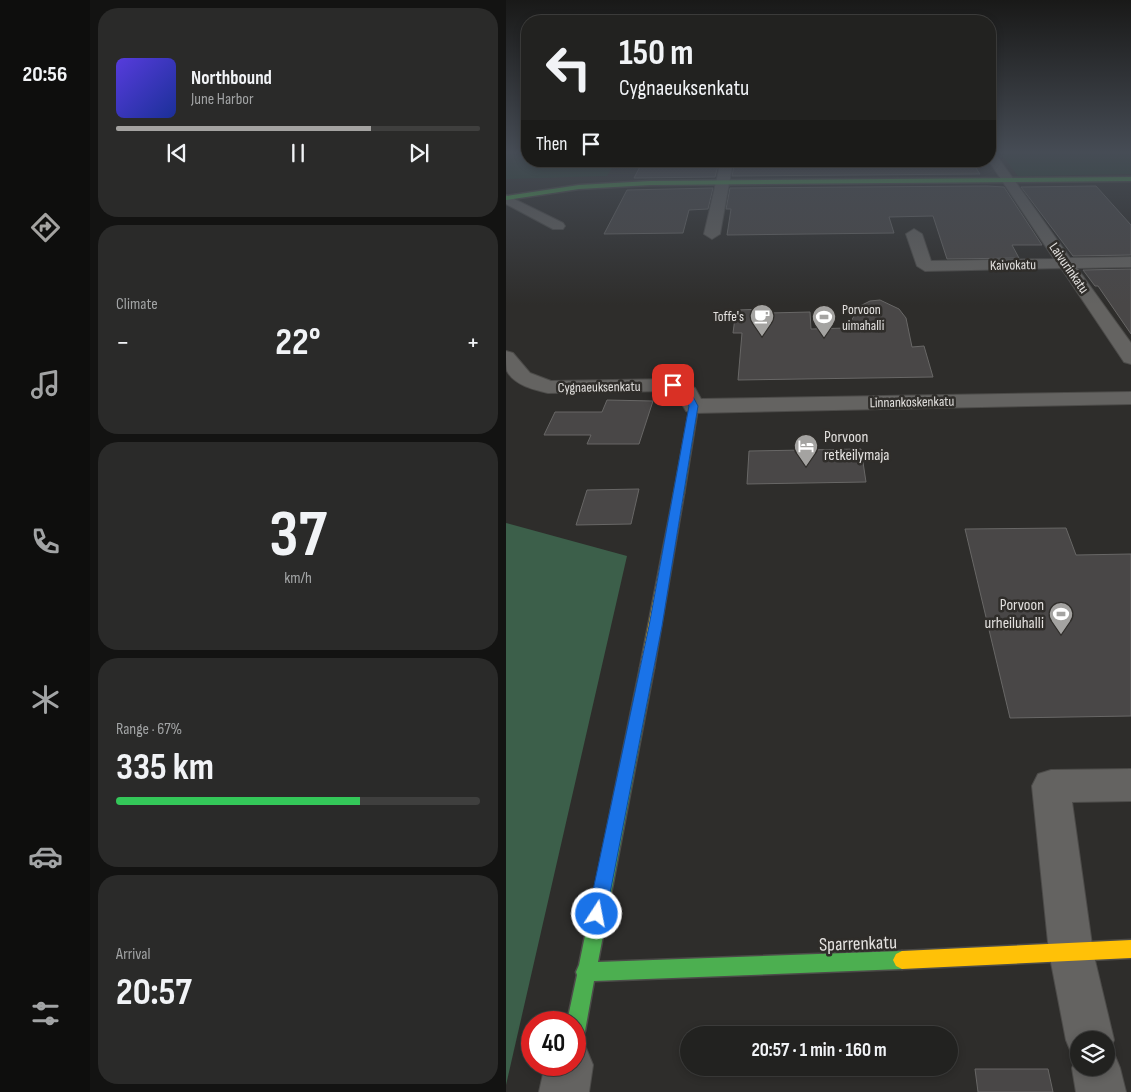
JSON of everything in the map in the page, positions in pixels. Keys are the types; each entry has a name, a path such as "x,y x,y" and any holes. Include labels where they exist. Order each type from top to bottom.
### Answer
{"street":[{"path":"514,203 558,226"},
{"path":"712,234 718,203"},
{"name":"Laivurinkatu","path":"1023,203 1131,358"},
{"name":"Kaivokatu","path":"914,234 925,266 1131,262"},
{"name":"Cygnaeuksenkatu","path":"506,357 523,377 548,387 673,385 687,393 694,406"},
{"name":"Linnankoskenkatu","path":"694,406 1131,398"},
{"path":"579,1011 656,626 694,406"},
{"path":"1088,1031 1071,952 1051,786 1131,785"},
{"name":"Sparrenkatu","path":"586,972 1131,949"},
{"path":"564,1092 567,1076"},
{"path":"1098,1076 1101,1092"}],"green space":[{"path":"506,523 627,556 523,1011 521,1011 521,1019 506,1085"}],"building":[{"path":"620,203 709,203 708,209 689,210 683,233 604,234"},
{"path":"727,203 1014,203 1042,245 1012,245 1019,258 947,259 933,216 889,217 894,233 727,235 731,209 726,209"},
{"path":"1033,203 1111,203 1131,225 1131,255 1073,256"},
{"path":"1131,269 1131,334 1098,286 1095,286 1083,270"},
{"name":"Porvoon uimahalli","path":"880,300 899,309 906,318 912,347 924,346 933,377 738,380 742,333 733,333 736,310 769,309 769,313 810,312 811,329 847,328 860,306 870,301"},
{"path":"607,400 653,401 639,444 587,444 591,435 544,435 555,412 602,412"},
{"name":"Porvoon retkeilymaja","path":"861,449 866,482 747,484 749,451"},
{"path":"639,489 631,524 576,525 587,490"},
{"name":"Porvoon urheiluhalli","path":"1066,528 1076,555 1131,554 1131,716 1010,718 965,529"},
{"path":"975,1069 1048,1069 1053,1092 978,1092"}],"traffic: fast":[{"path":"679,493 694,406"},
{"path":"579,1011 647,668"},
{"path":"585,972 902,960"}],"traffic: slow":[{"path":"647,668 679,493"},
{"path":"902,960 1131,949"}],"place":[{"name":"Toffe's","path":"762,337"},
{"name":"Porvoon uimahalli","path":"824,338"},
{"name":"Porvoon retkeilymaja","path":"806,467"},
{"name":"Porvoon urheiluhalli","path":"1061,635"}],"route":[{"path":"597,914 656,626 694,406 687,393 673,385"}]}
